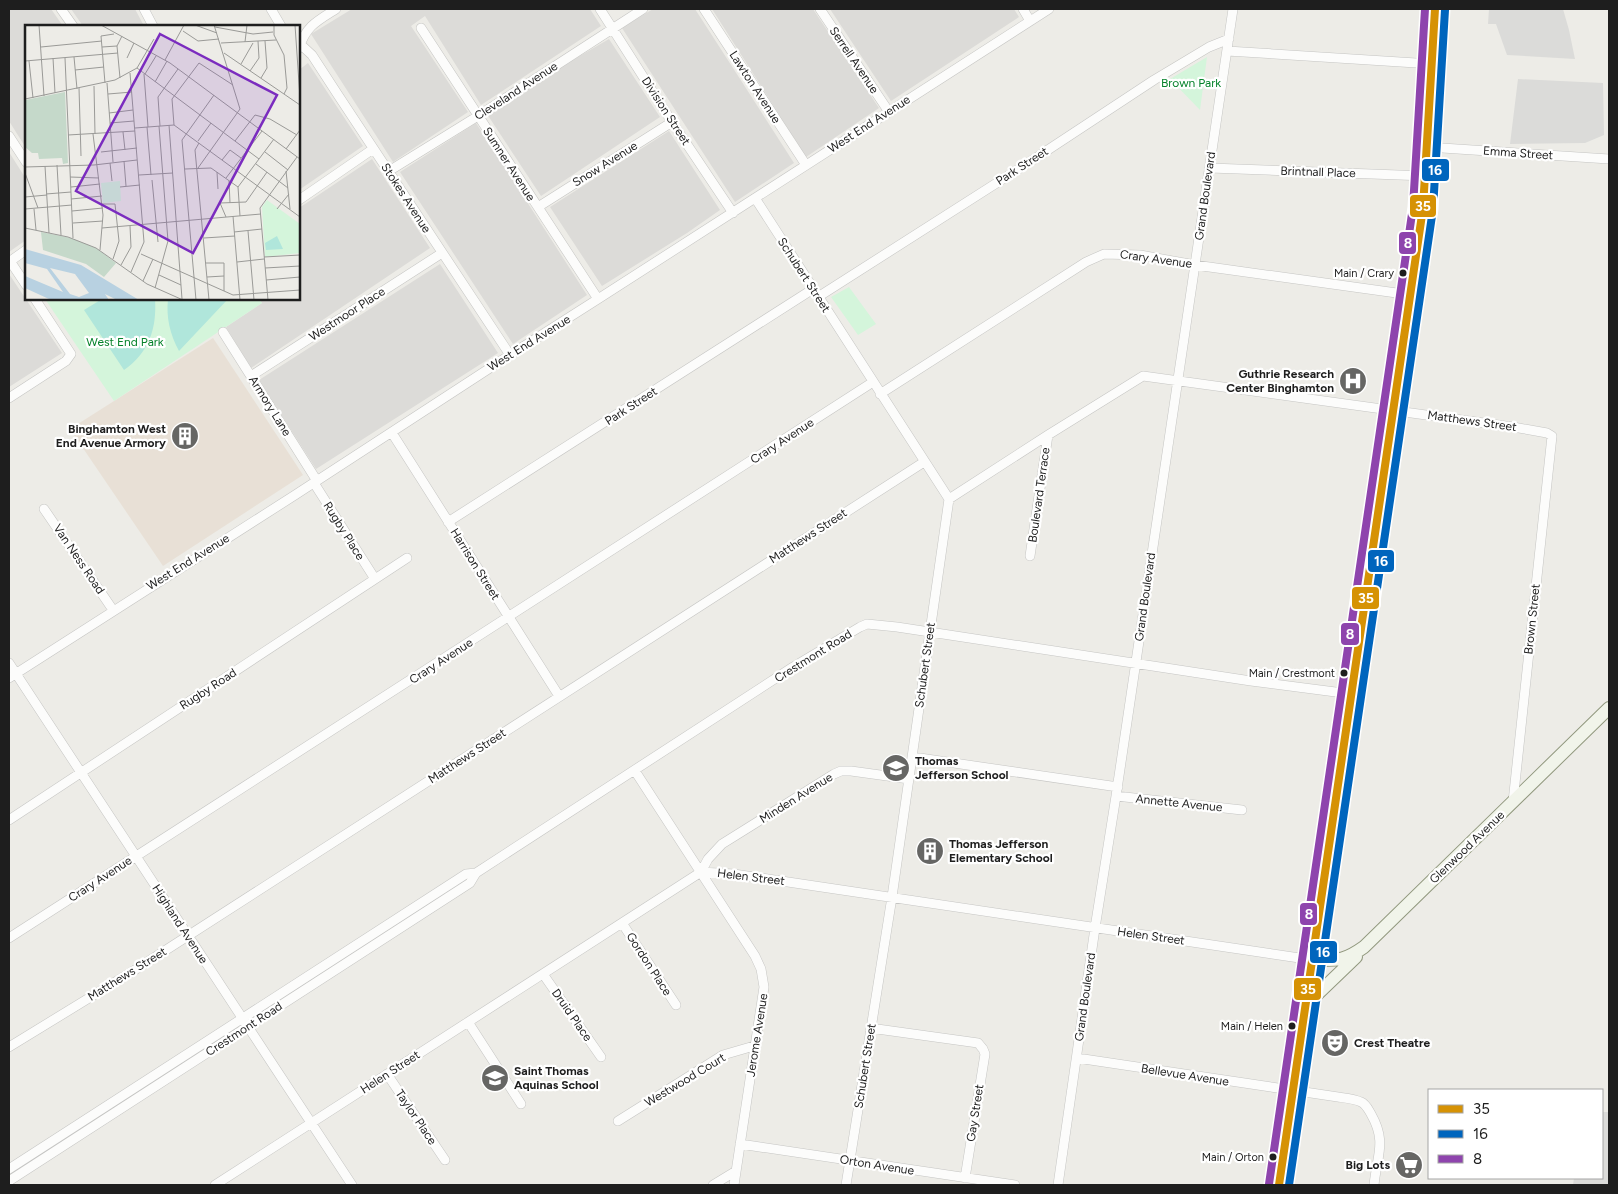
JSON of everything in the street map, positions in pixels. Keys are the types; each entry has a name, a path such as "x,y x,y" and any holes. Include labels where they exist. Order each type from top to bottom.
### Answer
{"main road":[{"path":"1279,1185 1411,296 1426,176 1435,9"}],"street":[{"path":"62,9 72,25"},
{"path":"144,9 152,25"},
{"path":"271,9 279,25"},
{"path":"300,43 308,28 336,9"},
{"name":"Division Street","path":"600,9 733,213"},
{"name":"Cleveland Avenue","path":"388,171 478,116 643,9"},
{"name":"Lawton Avenue","path":"704,9 806,165"},
{"name":"Serrell Avenue","path":"820,9 889,112"},
{"path":"1023,9 1030,21"},
{"name":"West End Avenue","path":"12,675 392,433 510,354 1049,9"},
{"name":"Grand Boulevard","path":"1058,1185 1233,9"},
{"name":"Sumner Avenue","path":"421,28 598,299"},
{"name":"Park Street","path":"448,522 1028,163 1154,80 1210,47 1229,39"},
{"name":"Stokes Avenue","path":"300,46 312,56 510,354"},
{"path":"1227,51 1432,64"},
{"name":"Snow Avenue","path":"538,207 672,122"},
{"path":"9,136 25,160"},
{"name":"Emma Street","path":"1428,147 1609,159"},
{"path":"300,199 373,149"},
{"name":"Brintnall Place","path":"1210,168 1426,176"},
{"name":"Schubert Street","path":"755,198 924,462 950,499 892,897 846,1185"},
{"path":"25,251 9,262 25,284"},
{"name":"Westmoor Place","path":"251,376 442,253"},
{"name":"Crary Avenue","path":"880,394 1096,256 1112,253 1140,255 1195,265 1411,296"},
{"path":"9,398 66,361 71,354 36,300"},
{"name":"Armory Lane","path":"223,332 315,482"},
{"name":"Matthews Street","path":"950,499 1138,378 1148,376 1514,426 1547,433 1552,436"},
{"name":"Crary Avenue","path":"9,938 873,382"},
{"name":"Harrison Street","path":"392,433 559,696"},
{"name":"Boulevard Terrace","path":"1030,556 1048,435"},
{"name":"Brown Street","path":"1513,802 1552,436"},
{"name":"Matthews Street","path":"9,1047 188,936 924,462"},
{"name":"Rugby Place","path":"315,482 375,580"},
{"name":"Van Ness Road","path":"44,509 113,610"},
{"name":"Rugby Road","path":"9,820 407,558"},
{"name":"Crestmont Road","path":"9,1182 470,883 476,873 793,667 867,624 1351,694"},
{"name":"Highland Avenue","path":"9,663 12,675 81,773 352,1185"},
{"name":"Glenwood Avenue","path":"1313,960 1342,960 1364,947 1609,708"},
{"name":"Annette Avenue","path":"913,757 1242,810"},
{"name":"Jerome Avenue","path":"635,771 755,956 761,969 764,988 734,1185"},
{"name":"Minden Avenue","path":"701,872 708,859 722,844 834,774 841,771 851,771 909,779"},
{"name":"Helen Street","path":"215,1185 701,872 734,874 1313,960"},
{"name":"Crestmont Road","path":"9,1169 466,874 476,873"},
{"name":"Gordon Place","path":"622,923 676,1005"},
{"path":"1306,1005 1342,972 1364,947"},
{"name":"Druid Place","path":"543,974 601,1057"},
{"path":"468,1022 521,1104"},
{"name":"Gay Street","path":"870,1028 978,1043 983,1049 985,1054 965,1178"},
{"name":"Westwood Court","path":"618,1121 723,1056 754,1046"},
{"name":"Bellevue Avenue","path":"1077,1058 1362,1102 1374,1119 1380,1132 1381,1140 1374,1185"},
{"name":"Taylor Place","path":"387,1074 445,1160"},
{"path":"129,1091 135,1100"},
{"name":"Orton Avenue","path":"740,1144 1015,1185"},
{"path":"26,1158 31,1167"},
{"path":"713,1185 736,1171"}],"shaded area":[{"path":"9,9 51,9 62,25 25,25 25,146 9,121"},
{"path":"71,9 135,9 143,25 82,25"},
{"path":"352,9 590,9 601,26 481,105 425,16 411,26 468,112 393,162 311,34"},
{"path":"653,9 695,9 794,163 735,202 622,28"},
{"path":"712,9 813,9 879,108 806,157"},
{"path":"830,9 1014,9 1019,17 891,101"},
{"path":"1489,9 1563,9 1575,59 1507,55 1496,24 1488,24"},
{"path":"609,39 660,117 541,196 485,111"},
{"path":"308,63 363,146 300,189 300,69"},
{"path":"1518,79 1603,83 1604,135 1585,143 1510,144"},
{"path":"476,123 587,295 513,344 400,172"},
{"path":"669,131 720,210 602,286 550,207"},
{"path":"9,152 25,177 25,241 9,252"},
{"path":"372,159 430,248 251,368 226,327 262,303 260,300 300,300 300,207"},
{"path":"440,264 498,353 316,469 259,380"},
{"path":"9,274 62,353 9,387"},
{"path":"213,338 303,475 163,566 70,429"},
{"path":"1603,1112 1609,1112 1609,1185 1573,1185 1574,1179 1603,1179"}],"green space":[{"name":"Brown Park","path":"1207,57 1200,110 1170,79"},
{"path":"849,287 876,324 858,335 831,297"},
{"name":"West End Park","path":"46,300 260,300 262,303 114,401"},
{"path":"100,300 155,300 153,330 140,356 124,370 84,310"},
{"path":"168,300 227,300 179,351 169,326"}],"transit line":[{"name":"8","path":"1269,1184 1413,207 1425,9"},
{"name":"35","path":"1279,1185 1423,208 1435,9"},
{"name":"16","path":"1289,1185 1433,209 1445,10"}],"place":[{"name":"Main / Crary","path":"1403,273"},
{"name":"Guthrie Research Center Binghamton","path":"1353,381"},
{"name":"Binghamton West End Avenue Armory","path":"185,436"},
{"name":"Main / Crestmont","path":"1344,673"},
{"name":"Thomas Jefferson School","path":"896,768"},
{"name":"Thomas Jefferson Elementary School","path":"930,851"},
{"name":"Main / Helen","path":"1292,1026"},
{"name":"Crest Theatre","path":"1335,1043"},
{"name":"Saint Thomas Aquinas School","path":"495,1078"},
{"name":"Main / Orton","path":"1273,1157"},
{"name":"Big Lots","path":"1409,1165"}]}
